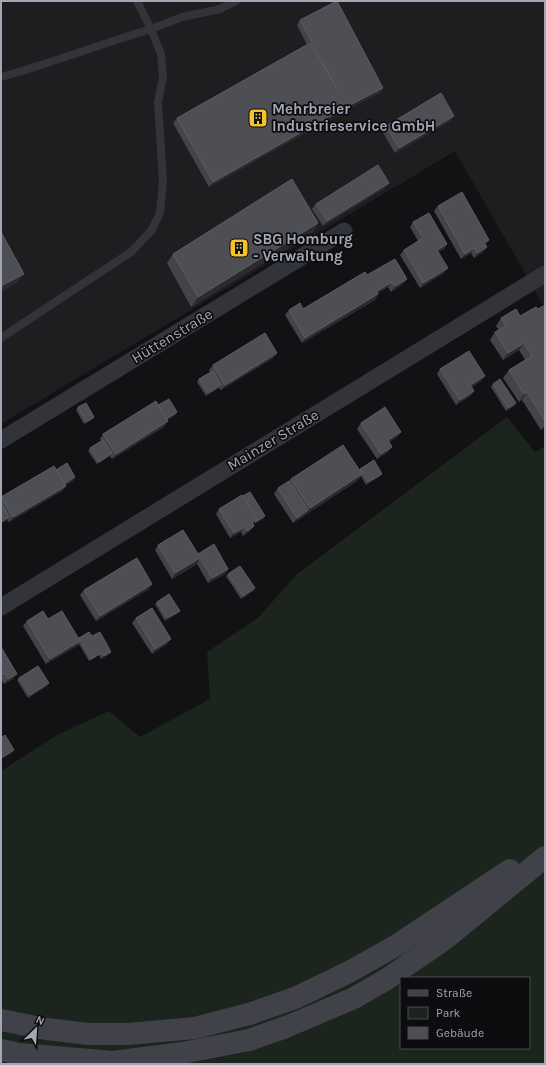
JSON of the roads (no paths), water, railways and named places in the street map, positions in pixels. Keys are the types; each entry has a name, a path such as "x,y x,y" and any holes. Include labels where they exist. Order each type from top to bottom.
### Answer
{"main road":[{"path":"1,1020 46,1029 90,1034 128,1034 195,1028 248,1014 295,998 349,972 397,945 545,846"},
{"path":"1,1050 20,1054 113,1062 212,1056 248,1040 286,1027 348,1001 387,979 445,939 545,857"},
{"path":"195,1028 212,1056"},
{"path":"182,1059 187,1039 195,1028"}],"street":[{"name":"Hüttenstraße","path":"1,440 344,231"},
{"name":"Mainzer Straße","path":"1,607 545,274"}],"lane":[{"path":"1,338 131,252 151,231 160,213 163,181 158,102 163,77 161,54 151,29 137,1"},
{"path":"1,78 80,53 182,17 220,9 236,1"}],"place":[{"name":"Mehrbreier Industrieservice GmbH","path":"258,118"},
{"name":"SBG Homburg - Verwaltung","path":"239,248"}]}
